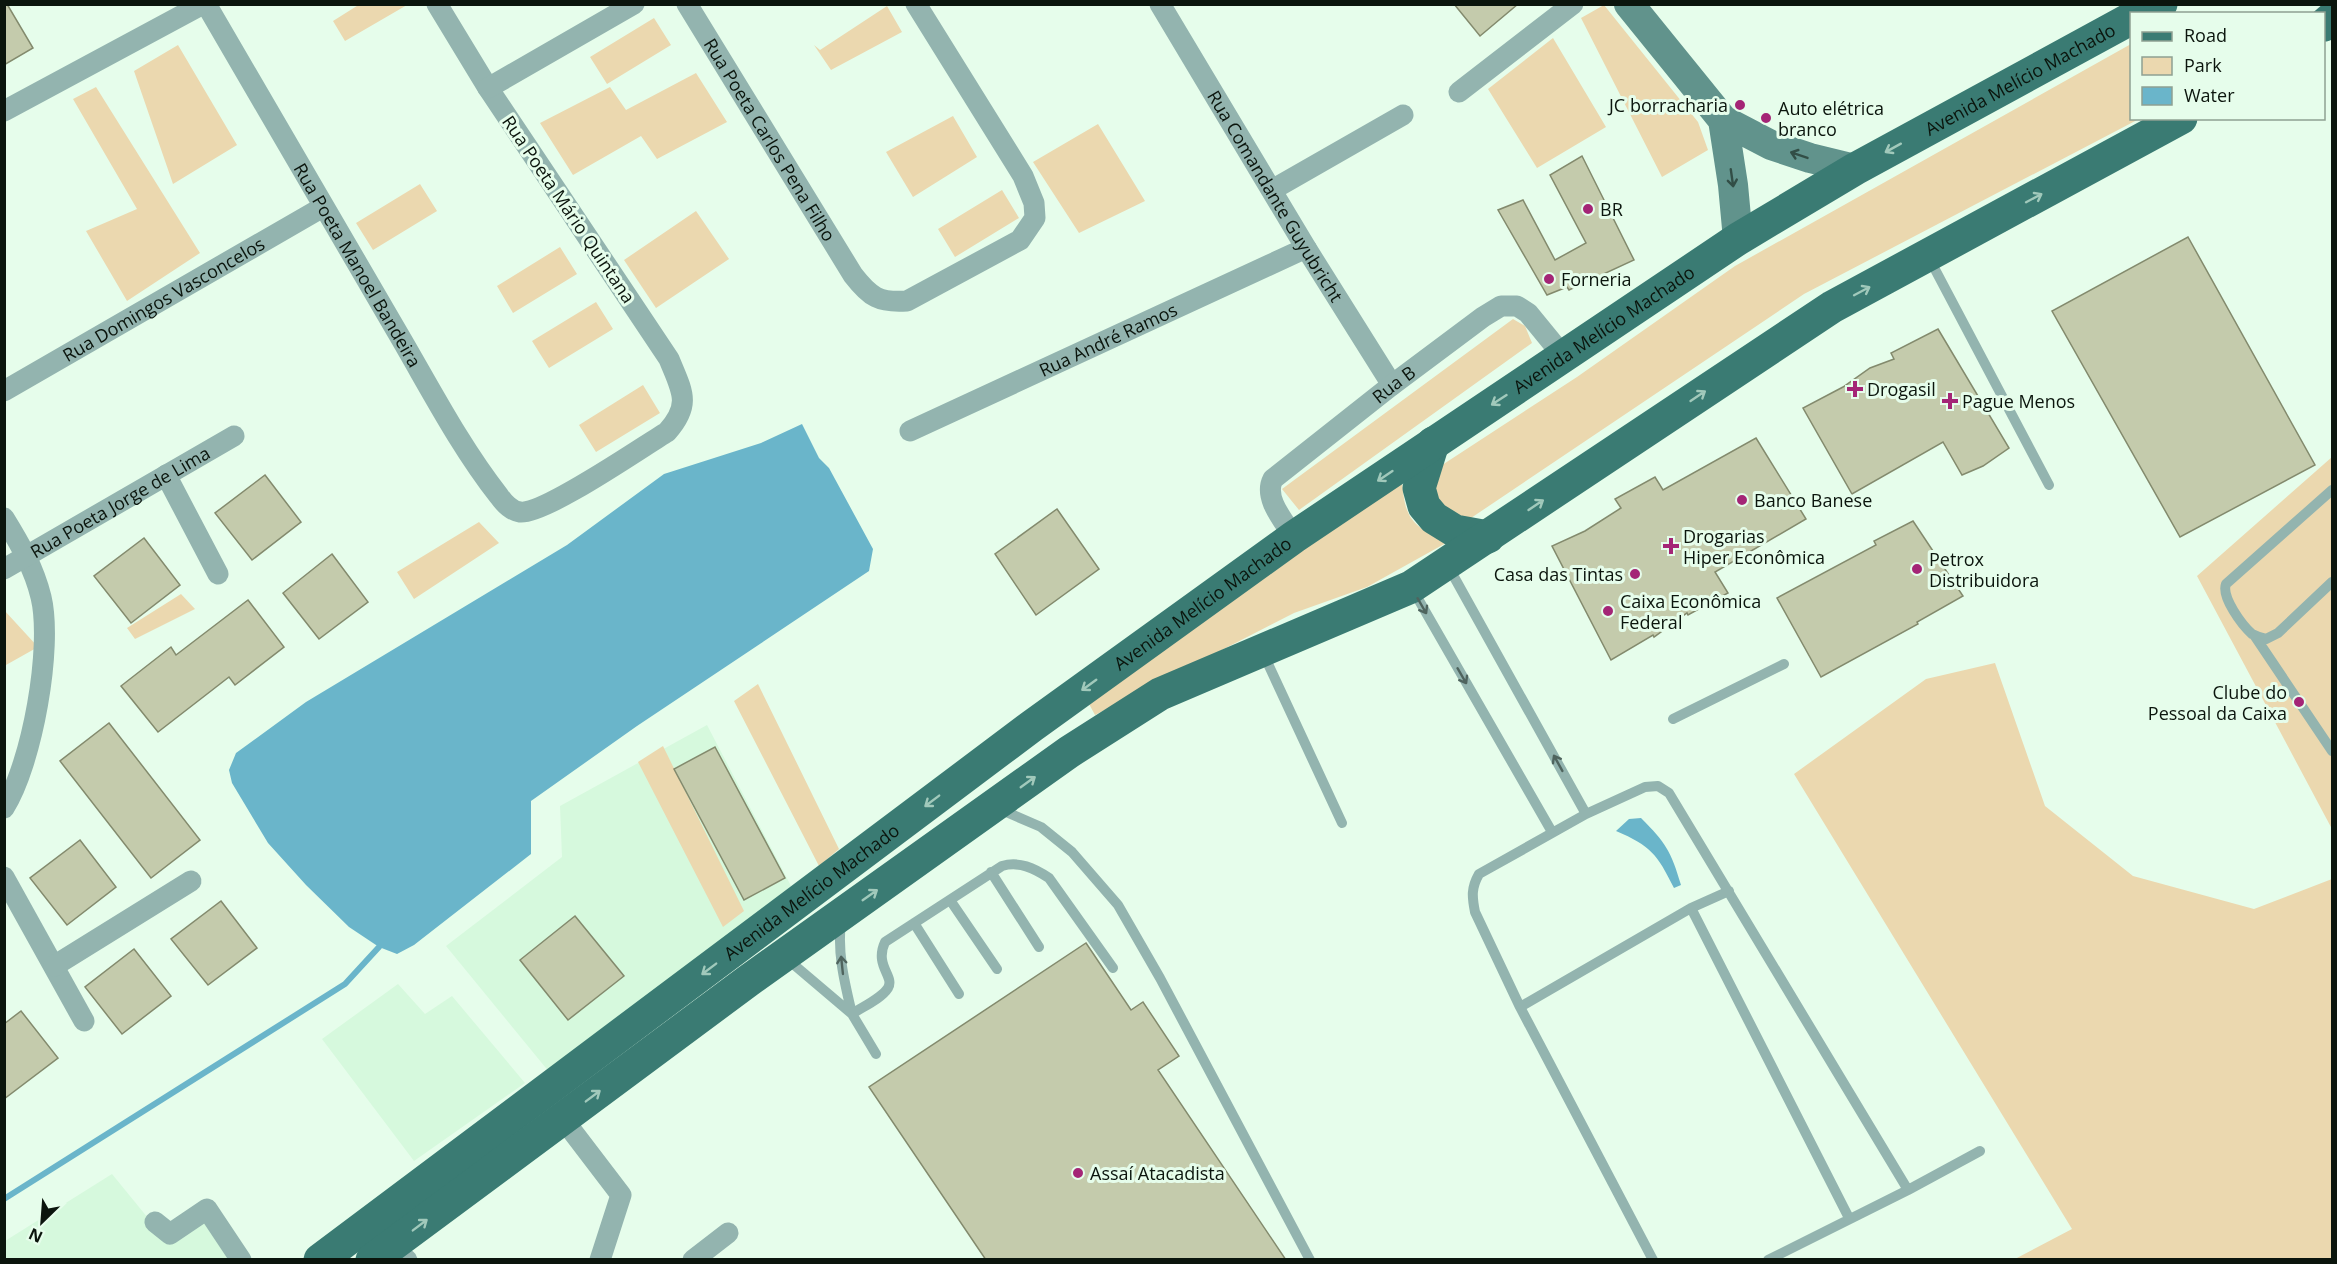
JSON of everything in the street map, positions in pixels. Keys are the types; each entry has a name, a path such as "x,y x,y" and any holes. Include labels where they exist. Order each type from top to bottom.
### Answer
{"main road":[{"name":"Avenida Melício Machado","path":"2145,12 2161,4"},
{"name":"Avenida Melício Machado","path":"320,1260 1032,726 1294,537 1738,239 1855,169 2130,20"},
{"name":"Avenida Melício Machado","path":"390,1256 563,1119 784,956 1069,752 1160,694 1411,587 1832,307 2177,120"},
{"path":"1433,442 1419,488 1424,506 1434,518 1455,531 1488,537"}],"street":[{"path":"4,111 205,4"},
{"name":"Rua Poeta Manoel Bandeira","path":"205,4 472,458 500,498 513,510 522,512"},
{"name":"Rua Poeta Mário Quintana","path":"437,4 488,88 669,359 679,383 684,404 679,418 667,432 567,493 533,511 522,512"},
{"path":"488,88 634,4"},
{"name":"Rua Poeta Carlos Pena Filho","path":"687,4 853,275 866,291 879,300 907,302 1020,240 1035,218 1034,203 1023,176 916,4"},
{"path":"1459,92 1573,4"},
{"path":"1629,4 1723,120 1771,145 1855,169"},
{"name":"Rua Comandante Guyubricht","path":"1162,5 1306,248 1392,385"},
{"path":"1272,190 1403,115"},
{"path":"1723,120 1738,239"},
{"name":"Rua Domingos Vasconcelos","path":"4,391 323,207"},
{"name":"Rua André Ramos","path":"910,431 1306,248"},
{"name":"Rua B","path":"1294,537 1269,495 1269,486 1274,479 1392,385 1483,317 1501,306 1516,306 1528,313 1564,357"},
{"name":"Rua Poeta Jorge de Lima","path":"4,569 234,436"},
{"path":"166,475 218,574"},
{"path":"4,518 27,555 41,599 44,656 35,718 13,795 4,807"},
{"path":"4,877 84,1021"},
{"path":"54,966 191,881"},
{"path":"563,1119 621,1195 600,1260"},
{"path":"155,1222 170,1234 207,1209 241,1260"},
{"path":"693,1260 728,1233"}],"lane":[{"path":"1928,255 2049,486"},
{"path":"2332,490 2226,584 2223,590 2227,600 2332,751"},
{"path":"1447,564 1586,814"},
{"path":"2253,635 2266,639 2278,633 2332,582"},
{"path":"1411,587 1552,832"},
{"path":"1262,650 1342,823"},
{"path":"1673,719 1784,664"},
{"path":"1653,1260 1520,1007 1475,912 1472,896 1473,885 1479,874 1586,814 1646,788 1658,786 1669,793 1908,1190"},
{"path":"994,807 1041,827 1072,852 1118,905 1160,978 1310,1260"},
{"path":"852,1014 887,989 889,979 881,963 881,951 885,942 991,872 1009,864 1036,869 1048,878 1113,969"},
{"path":"991,872 1039,947"},
{"path":"1520,1007 1691,908 1729,891"},
{"path":"950,900 997,969"},
{"path":"1691,908 1850,1218"},
{"path":"842,915 840,946 852,1014 876,1054"},
{"path":"914,923 959,994"},
{"path":"784,956 852,1014"},
{"path":"1768,1260 1980,1151"}],"shaded area":[{"path":"707,725 791,886 550,1073 446,946 562,857 560,806"},
{"path":"398,984 425,1014 452,996 525,1083 414,1161 322,1039"},
{"path":"112,1174 170,1245 205,1219 234,1260 5,1260 5,1241"}],"green space":[{"path":"360,4 407,5 345,41 333,21"},
{"path":"1604,5 1698,122 1708,150 1662,177 1581,18"},
{"path":"887,6 902,32 831,70 814,45 820,50"},
{"path":"654,18 671,45 607,84 590,57"},
{"path":"1553,38 1606,127 1537,168 1488,89"},
{"path":"178,45 237,145 173,184 134,71"},
{"path":"2130,45 2130,120 2137,120 1804,294 1471,518 1453,519 1433,501 1436,469 1577,377 1735,266"},
{"path":"696,73 727,122 657,159 641,136 573,175 540,123 610,87 626,110"},
{"path":"96,87 200,253 127,301 86,231 137,209 73,99"},
{"path":"953,116 977,157 913,197 886,152"},
{"path":"1098,124 1145,201 1079,233 1033,162"},
{"path":"420,184 437,211 373,250 356,223"},
{"path":"1002,190 1019,218 955,257 938,229"},
{"path":"696,211 729,259 656,308 624,260"},
{"path":"560,247 577,274 513,313 497,286"},
{"path":"596,302 613,329 549,368 532,341"},
{"path":"1513,319 1525,326 1532,343 1299,510 1282,489"},
{"path":"643,385 660,413 596,452 579,425"},
{"name":"Clube do Pessoal da Caixa","path":"2332,457 2332,829 2197,576"},
{"path":"1401,471 1406,508 1410,516 1422,529 1446,543 1367,587 1294,613 1095,715 1088,702"},
{"path":"479,522 499,543 414,599 397,572"},
{"path":"181,594 195,609 135,639 127,628"},
{"path":"4,610 38,647 6,665 4,663"},
{"path":"1995,663 2045,806 2133,876 2254,909 2332,879 2332,1259 2015,1259 2072,1229 1794,774 1926,679"},
{"path":"758,684 839,849 819,866 734,701"},
{"path":"663,746 744,911 723,927 638,762"}],"water":[{"path":"802,424 819,458 829,468 873,549 869,571 637,726 531,801 531,854 414,945 397,954 379,947 349,927 268,843 232,783 229,770 236,753 306,702 567,545 664,474 761,443"},
{"path":"1641,818 1667,848 1681,885 1674,888 1652,852 1637,841 1616,831 1629,819"}],"building":[{"path":"4,4 7,4 33,48 4,65"},
{"path":"1454,4 1518,4 1480,36"},
{"name":"BR","path":"1582,156 1634,260 1569,290 1567,287 1547,295 1498,210 1523,200 1555,260 1586,243 1550,175"},
{"path":"2188,237 2315,465 2180,537 2052,311"},
{"path":"1938,329 2009,448 1983,466 1962,475 1943,442 1852,494 1803,408 1843,387 1870,368 1894,359 1891,353"},
{"path":"1756,438 1806,519 1715,572 1728,593 1688,615 1687,613 1654,637 1653,635 1611,660 1552,546 1585,531 1621,508 1615,499 1655,477 1663,490"},
{"path":"265,475 301,522 252,560 215,513"},
{"path":"1057,509 1099,569 1036,615 995,554"},
{"path":"1913,521 1963,596 1917,622 1918,624 1821,677 1777,598 1876,545 1874,541"},
{"path":"144,538 180,585 131,623 94,576"},
{"path":"332,554 368,602 319,639 283,593"},
{"path":"248,600 284,647 235,685 229,677 158,732 121,686 171,647 176,655"},
{"path":"109,723 200,840 151,878 60,761"},
{"path":"715,747 785,878 744,900 674,769"},
{"path":"80,840 116,887 67,925 30,878"},
{"path":"221,901 257,948 208,985 171,939"},
{"path":"575,916 624,976 568,1020 520,960"},
{"name":"Assaí Atacadista","path":"1086,943 1131,1010 1143,1002 1179,1056 1158,1070 1286,1260 986,1260 869,1087"},
{"path":"134,949 171,996 122,1034 85,987"},
{"path":"21,1011 58,1058 4,1099 4,1024"}],"waterway":[{"path":"4,1199 345,984 379,947"}],"place":[{"name":"JC borracharia","path":"1740,105"},
{"name":"Auto elétrica branco","path":"1766,118"},
{"name":"BR","path":"1588,209"},
{"name":"Forneria","path":"1549,279"},
{"name":"Drogasil","path":"1855,389"},
{"name":"Pague Menos","path":"1950,401"},
{"name":"Banco Banese","path":"1742,500"},
{"name":"Drogarias Hiper Econômica","path":"1671,546"},
{"name":"Petrox Distribuidora","path":"1917,569"},
{"name":"Casa das Tintas","path":"1635,574"},
{"name":"Caixa Econômica Federal","path":"1608,611"},
{"name":"Clube do Pessoal da Caixa","path":"2299,702"},
{"name":"Assaí Atacadista","path":"1078,1173"}]}
